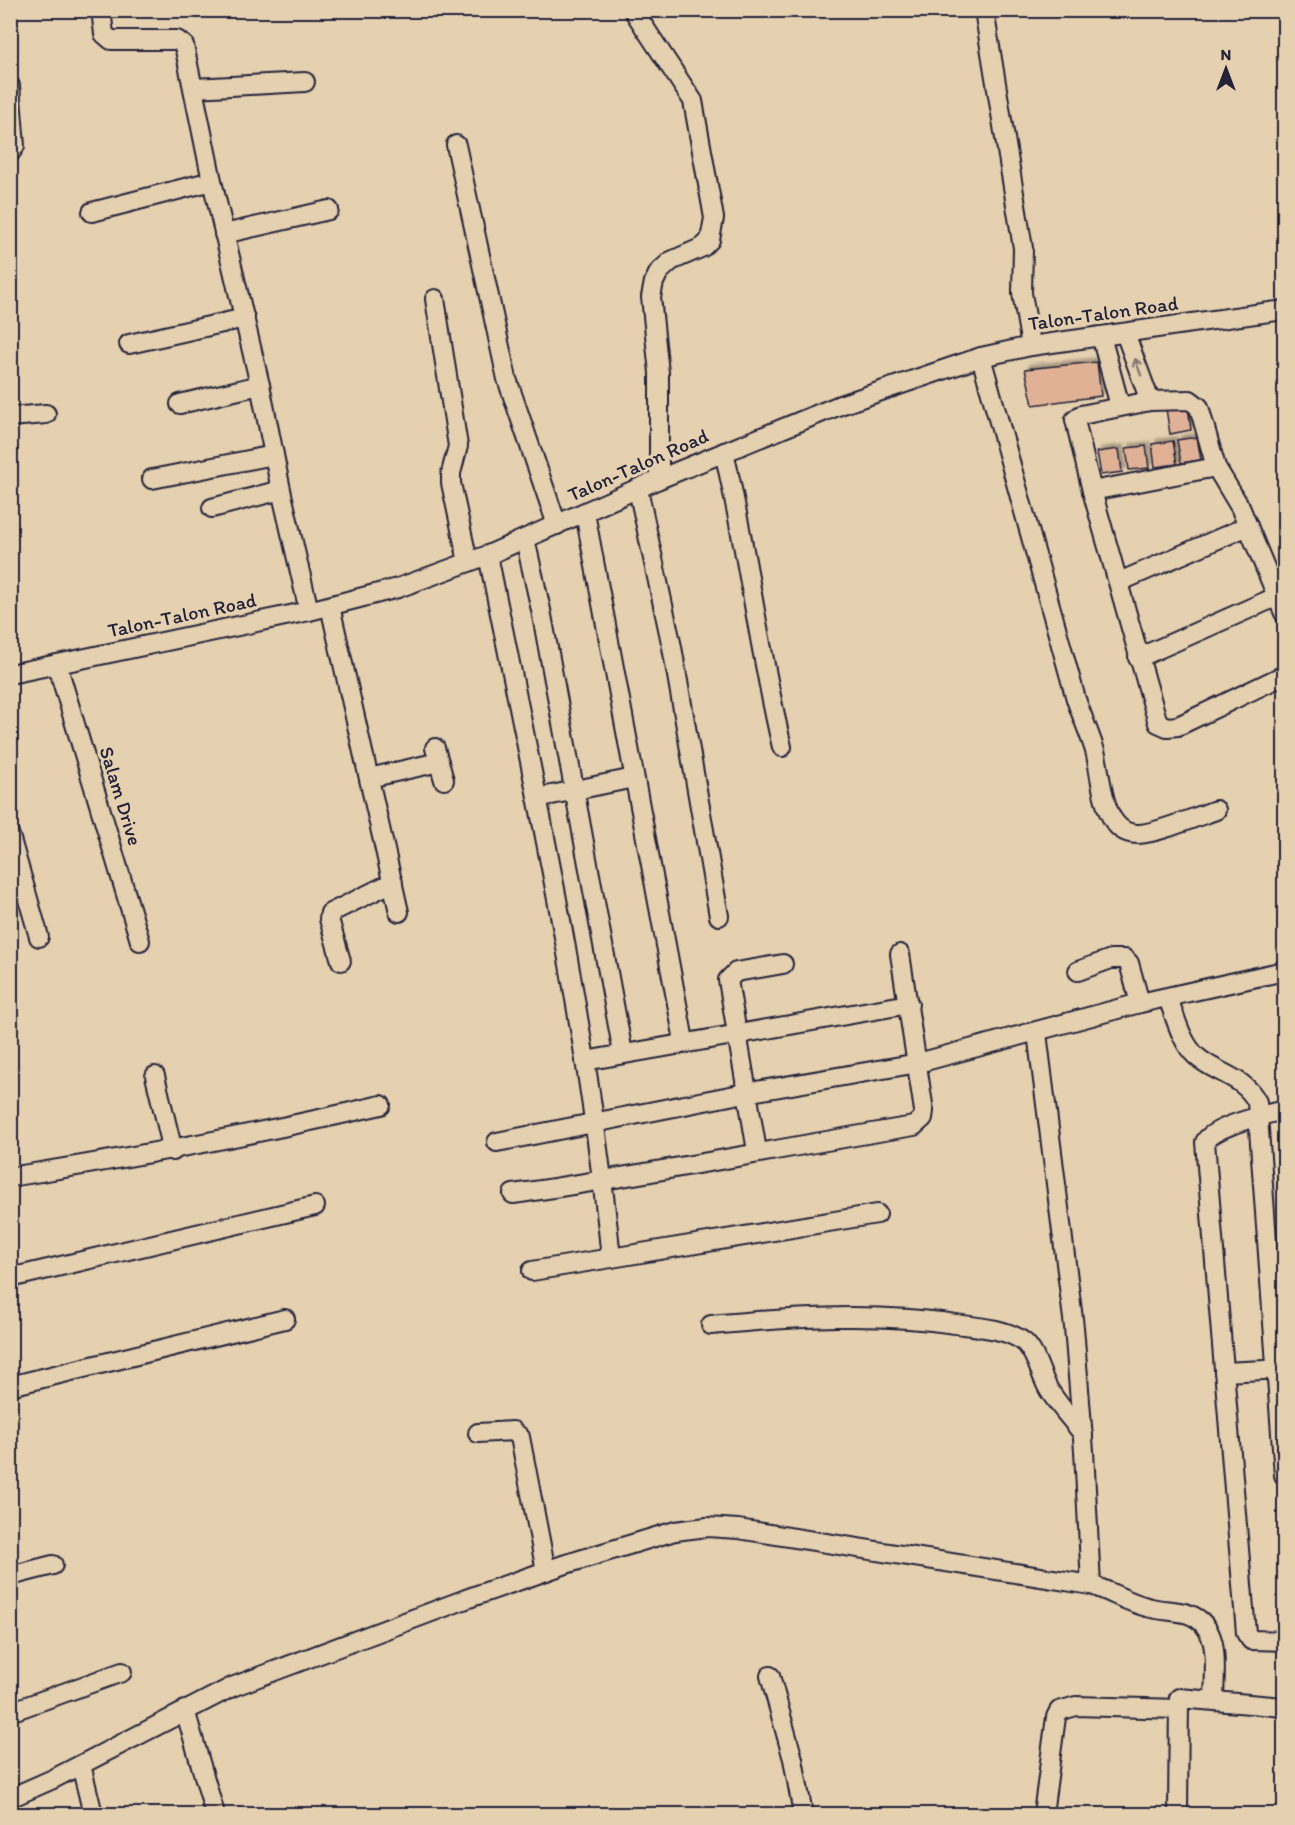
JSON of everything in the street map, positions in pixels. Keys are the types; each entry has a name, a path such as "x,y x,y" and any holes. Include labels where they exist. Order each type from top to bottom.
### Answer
{"street":[{"path":"101,10 104,34 111,40 181,41 184,45 212,181 245,318 309,611"},
{"path":"633,10 693,101 714,218 710,240 703,247 671,261 659,272 654,282 651,297 659,373 660,479"},
{"path":"984,10 1023,248 1022,293 1031,346"},
{"path":"194,88 305,82"},
{"path":"10,87 15,146 10,153"},
{"path":"456,145 507,379 557,525"},
{"path":"92,212 212,181"},
{"path":"224,234 329,210"},
{"path":"435,299 458,446 451,473 451,483 468,562"},
{"name":"Talon-Talon Road","path":"10,674 309,611 398,588 488,555 660,479 850,401 981,357 1031,346 1284,310"},
{"path":"129,344 245,318"},
{"path":"1125,333 1150,402"},
{"path":"1101,336 1120,406"},
{"path":"981,357 1076,699 1095,752 1104,800 1112,819 1120,828 1138,835 1216,810"},
{"path":"180,404 260,385"},
{"path":"1138,658 1281,604 1248,526 1216,467 1195,402 1190,400 1120,406 1081,415 1075,420 1092,491 1119,582 1138,658 1158,723 1167,727 1178,726 1284,675"},
{"path":"10,417 46,414"},
{"path":"724,453 742,529 770,696 782,747"},
{"path":"153,479 274,455"},
{"path":"1092,491 1216,467"},
{"path":"638,489 672,648 719,916"},
{"path":"212,508 281,490"},
{"path":"585,513 684,1041"},
{"path":"1119,582 1248,526"},
{"path":"525,539 541,610 623,1053"},
{"path":"488,555 537,798 585,1060 603,1181 611,1258"},
{"path":"330,606 399,912"},
{"name":"Salam Drive","path":"57,664 140,941"},
{"path":"369,778 437,755 444,780"},
{"path":"537,798 634,778"},
{"path":"10,836 39,937"},
{"path":"341,961 329,919 330,913 393,882"},
{"path":"513,1194 603,1181 914,1126 923,1118 924,1111 900,954"},
{"path":"1078,971 1112,958 1125,959 1129,963 1140,1003"},
{"path":"757,1152 745,1093 728,980 736,972 783,964"},
{"path":"497,1142 745,1093 918,1063 1037,1033 1140,1003 1284,971"},
{"path":"1168,998 1186,1044 1194,1055 1243,1082 1257,1102 1260,1115 1281,1369 1284,1475"},
{"path":"585,1060 684,1041 738,1035 909,1004"},
{"path":"1037,1033 1074,1327 1083,1434 1091,1585"},
{"path":"155,1076 173,1151"},
{"path":"10,1177 173,1151 268,1132 381,1105"},
{"path":"1284,1110 1260,1115 1212,1134 1205,1142 1246,1634 1251,1640 1284,1641"},
{"path":"10,1278 315,1206"},
{"path":"532,1271 877,1214"},
{"path":"711,1326 795,1317 862,1316 927,1319 980,1327 1014,1336 1025,1343 1052,1394 1083,1434"},
{"path":"10,1386 285,1319"},
{"path":"1224,1372 1281,1369"},
{"path":"478,1433 513,1431 520,1437 546,1571"},
{"path":"10,1798 81,1765 232,1686 546,1571 656,1536 707,1527 738,1529 1091,1585 1130,1603 1201,1619 1209,1627 1212,1638 1214,1700"},
{"path":"10,1576 53,1565"},
{"path":"10,1712 122,1672"},
{"path":"770,1676 793,1758 803,1815"},
{"path":"1178,1815 1179,1698 1284,1707"},
{"path":"1043,1815 1056,1717 1059,1711 1076,1706 1179,1709"},
{"path":"185,1710 215,1815"},
{"path":"81,1765 93,1815"}],"building":[{"path":"1097,362 1101,396 1033,405 1025,369"},
{"path":"1188,407 1191,430 1170,434 1166,409"},
{"path":"1197,437 1201,460 1181,463 1177,440"},
{"path":"1173,441 1177,464 1155,467 1152,444"},
{"path":"1146,446 1149,468 1129,470 1126,448"},
{"path":"1119,449 1122,472 1101,475 1097,452"}]}
